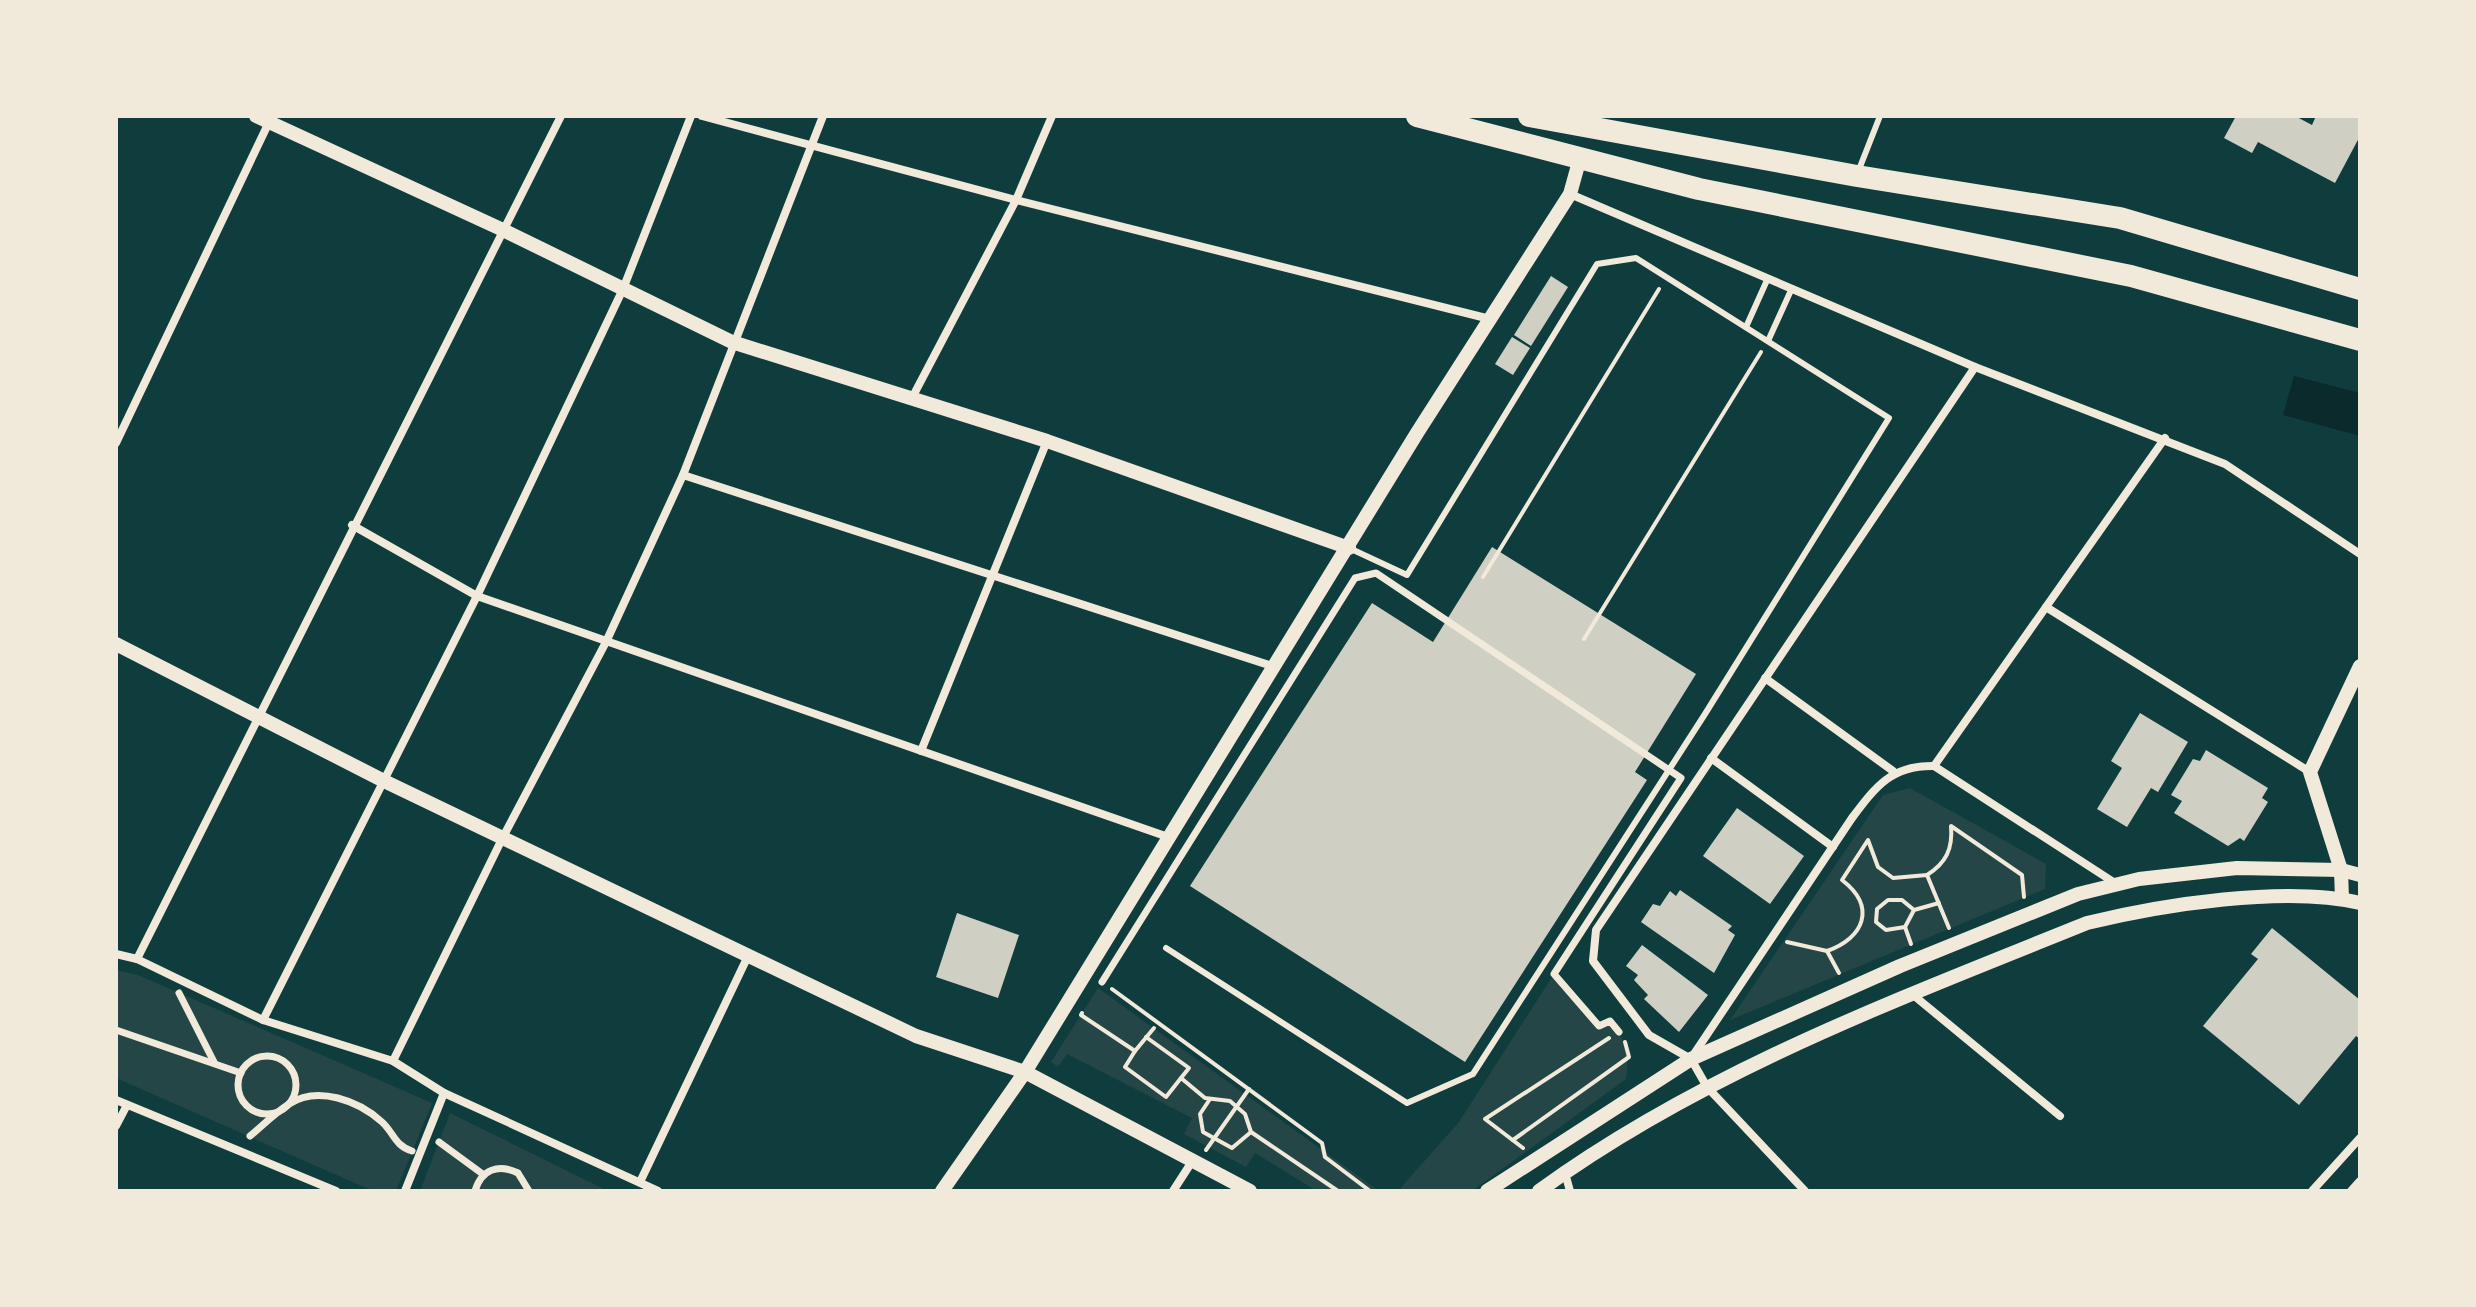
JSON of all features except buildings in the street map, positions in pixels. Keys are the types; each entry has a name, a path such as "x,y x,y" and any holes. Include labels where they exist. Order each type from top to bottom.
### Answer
{"highway":[{"path":"1417,116 1769,204 2131,276 2360,340"},
{"path":"1531,116 1857,176 2120,218 2360,289"}],"street":[{"path":"137,959 352,525 561,116"},
{"path":"263,1020 477,596 623,289 691,116"},
{"path":"702,116 1016,200 1490,319"},
{"path":"393,1061 502,839 606,642 683,475 732,342 823,116"},
{"path":"912,398 1016,200 1052,116"},
{"path":"116,443 266,118 732,342 1047,441 1349,548"},
{"path":"942,1191 1025,1072 1570,194 1580,158"},
{"path":"1570,194 1975,367 2165,438 2225,464 2360,554"},
{"path":"1805,1191 1707,1087 1691,1059 1649,1035 1593,961 1596,930 1975,367"},
{"path":"1934,766 2165,438"},
{"path":"921,751 1047,441"},
{"path":"683,475 1275,667"},
{"path":"352,525 477,596 1171,838"},
{"path":"1102,982 1355,578 1376,573 1681,778 1554,974 1599,1026 1610,1021 1619,1032"},
{"path":"2046,607 2310,772 2341,870 2342,899"},
{"path":"116,644 502,839 916,1036 1025,1072 1250,1191"},
{"path":"2310,772 2360,666"},
{"path":"1765,678 1893,771"},
{"path":"1711,758 1833,847"},
{"path":"1691,1059 1833,847 1877,785 1893,771 1914,765 1934,766 2115,883"},
{"path":"1487,1191 1691,1059 1900,966 2078,894 2115,883 2237,868 2341,870 2360,875"},
{"path":"1539,1191 1707,1087 1912,994 2087,923 2144,909 2240,898 2342,899 2360,903"},
{"path":"116,954 137,959 263,1020 393,1061 444,1093 658,1191"},
{"path":"640,1182 748,956"},
{"path":"179,993 214,1062"},
{"path":"1912,994 2060,1116"},
{"path":"116,1030 241,1073"},
{"path":"250,1136 288,1105 293,1097 295,1079 286,1063 268,1056 258,1057 241,1073 241,1097 254,1111 272,1113 288,1105 298,1099 332,1097 360,1104 385,1124 399,1147 412,1151"},
{"path":"405,1191 444,1093"},
{"path":"116,1100 336,1191"},
{"path":"116,1126 127,1105"},
{"path":"2312,1191 2360,1138"},
{"path":"439,1142 484,1175"},
{"path":"1173,1191 1195,1160"},
{"path":"475,1191 484,1175 491,1170 510,1169 524,1179 529,1191"},
{"path":"1565,1173 1570,1191"},
{"path":"2351,1191 2360,1181"}],"lane":[{"path":"1857,176 1880,116"},
{"path":"1166,948 1407,1103 1473,1074 1669,770 1889,418 1636,258 1597,264 1407,575 1349,548"},
{"path":"1746,327 1768,278"},
{"path":"1768,341 1792,288"}],"path":[{"path":"1483,577 1666,277"},
{"path":"1584,639 1768,341"},
{"path":"1781,941 1827,951 1848,943 1862,922 1862,905 1852,887 1842,880 1868,840 1878,867 1893,878 1927,875 1941,865 1949,853 1951,826 2022,875 2024,897"},
{"path":"1927,875 1949,928"},
{"path":"1905,927 1886,930 1876,922 1877,909 1888,900 1902,900 1914,910"},
{"path":"1911,944 1905,927 1914,910 1939,903"},
{"path":"1827,951 1839,973"},
{"path":"1135,1051 1081,1015 1102,982 1322,1143 1325,1157 1370,1191"},
{"path":"1146,1037 1189,1068 1166,1097 1125,1067 1135,1051 1146,1037 1154,1028"},
{"path":"1528,1152 1485,1119 1619,1032"},
{"path":"1513,1140 1629,1057"},
{"path":"1181,1078 1210,1099 1230,1101 1237,1106 1245,1114 1251,1132 1338,1191"},
{"path":"1195,1160 1249,1089"},
{"path":"1210,1099 1200,1114 1203,1132 1212,1140 1232,1148 1251,1132"}],"shaded area":[{"path":"2294,376 2360,393 2360,436 2283,415"},
{"path":"1910,788 2046,864 2045,889 1730,1020 1883,795"},
{"path":"116,970 138,975 432,1103 396,1191 373,1191 116,1078"},
{"path":"1554,974 1599,1025 1610,1021 1616,1028 1626,1048 1626,1079 1472,1191 1398,1191 1459,1122"},
{"path":"1098,988 1379,1191 1317,1191 1255,1153 1246,1167 1184,1134 1192,1118 1067,1054 1058,1067 1051,1062"},
{"path":"450,1113 608,1191 420,1191"}]}
